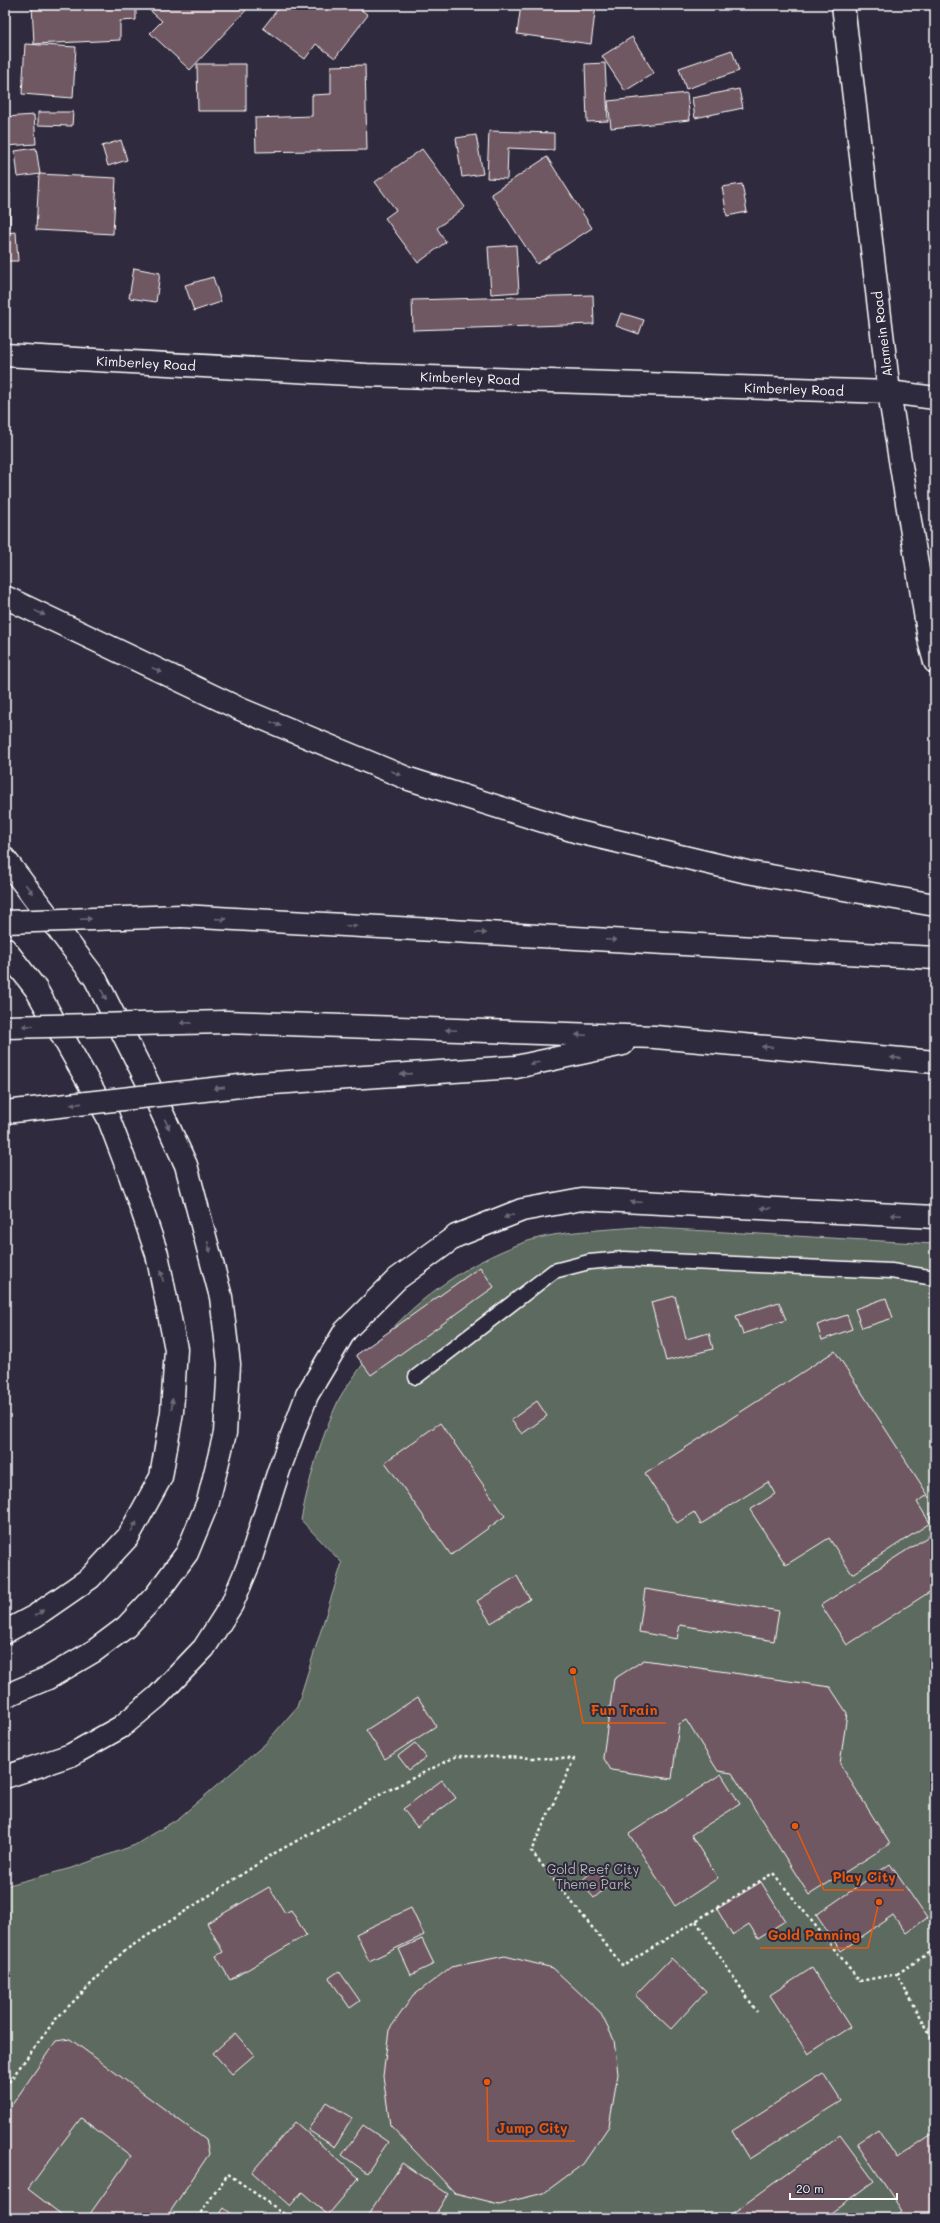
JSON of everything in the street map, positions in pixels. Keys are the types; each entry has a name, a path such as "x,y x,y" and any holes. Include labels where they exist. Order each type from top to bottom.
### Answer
{"main road":[{"name":"Alamein Road","path":"843,5 890,392 927,629 935,662"},
{"name":"Kimberley Road","path":"5,355 367,375 890,392 935,398"},
{"path":"5,597 240,709 410,779 578,832 747,872 925,904"},
{"path":"5,859 96,978 153,1093 186,1165 222,1297 229,1364 225,1433 208,1502 187,1552 156,1595 126,1627 94,1651 48,1678 5,1696"},
{"path":"5,922 182,916 929,958"},
{"path":"5,949 36,989 108,1117 158,1254 176,1349 172,1412 161,1476 128,1538 90,1578 35,1616 5,1632"},
{"path":"5,1027 225,1022 655,1037 935,1062"},
{"path":"5,1112 258,1084 516,1067 655,1037"},
{"path":"5,1777 71,1755 121,1727 157,1698 204,1648 232,1604 250,1561 279,1470 307,1395 345,1331 397,1279 456,1236 522,1210 582,1199 935,1217"}],"lane":[{"path":"416,1377 554,1271 589,1262 624,1259 883,1270 935,1278"}],"path":[{"path":"5,2087 55,2020 124,1952 273,1854 385,1792 457,1756 574,1759 531,1851 623,1966 774,1873 860,1981 897,1974 935,1949"},
{"path":"696,1921 757,2012"},
{"path":"897,1974 935,2043"},
{"path":"196,2218 228,2174 290,2218"}],"green space":[{"name":"Gold Reef City Theme Park","path":"637,1227 935,1244 935,2218 5,2218 5,1886 75,1867 135,1845 179,1818 265,1744 297,1707 342,1563 301,1520 308,1489 321,1443 339,1399 374,1349 392,1329 432,1292 454,1277 502,1251 528,1241 553,1235 582,1231"}],"building":[{"path":"32,5 136,5 136,20 120,21 120,40 34,44"},
{"path":"148,5 246,5 249,7 190,70 150,33 162,21 146,7"},
{"path":"281,5 355,5 368,15 335,58 316,44 305,59 263,28"},
{"path":"521,5 596,5 591,44 517,34"},
{"path":"632,37 654,73 625,91 602,56"},
{"path":"25,44 76,47 73,98 22,94"},
{"path":"732,50 739,71 686,89 679,68"},
{"path":"605,63 608,121 587,122 585,64"},
{"path":"197,64 246,64 246,111 198,111"},
{"path":"365,65 367,150 256,152 255,118 312,116 312,95 331,94 331,66"},
{"path":"935,65 935,82 928,77"},
{"path":"739,89 743,108 695,118 692,98"},
{"path":"687,93 690,120 611,128 608,101"},
{"path":"38,112 73,112 72,126 38,125"},
{"path":"34,115 36,144 5,146 5,117"},
{"path":"489,131 554,133 554,150 508,148 507,179 487,178"},
{"path":"476,135 483,174 462,177 456,138"},
{"path":"121,140 127,160 108,166 102,146"},
{"path":"36,148 40,174 18,177 15,151"},
{"path":"422,149 465,207 437,228 446,242 418,263 385,218 396,210 375,182"},
{"path":"547,157 592,228 537,264 491,194"},
{"path":"39,174 116,178 113,234 36,230"},
{"path":"742,184 747,212 727,216 722,187"},
{"path":"5,193 10,193 10,227 5,227"},
{"path":"16,232 18,261 5,261 5,233"},
{"path":"516,245 519,292 491,294 488,247"},
{"path":"134,268 160,273 156,302 129,298"},
{"path":"213,277 221,302 194,311 185,285"},
{"path":"593,295 594,324 413,330 412,300"},
{"path":"621,313 644,320 639,334 616,326"},
{"path":"480,1267 494,1287 371,1375 356,1355"},
{"path":"675,1296 686,1339 709,1333 713,1349 666,1361 651,1302"},
{"path":"886,1298 893,1318 862,1328 855,1309"},
{"path":"779,1302 786,1320 743,1334 736,1316"},
{"path":"847,1315 852,1329 822,1340 817,1325"},
{"path":"835,1351 928,1495 917,1502 930,1523 852,1574 829,1538 786,1565 750,1510 775,1494 768,1482 701,1524 694,1512 677,1523 645,1474"},
{"path":"537,1401 547,1416 522,1434 511,1420"},
{"path":"440,1423 505,1516 451,1555 385,1462"},
{"path":"935,1511 935,1525 929,1515"},
{"path":"932,1534 935,1538 935,1597 931,1591 847,1645 821,1605"},
{"path":"517,1576 530,1599 491,1623 477,1601"},
{"path":"645,1589 779,1611 774,1641 680,1625 677,1639 639,1632"},
{"path":"644,1660 830,1687 847,1713 840,1764 890,1844 809,1895 732,1773 718,1771 686,1720 679,1724 672,1779 611,1770 603,1757 614,1679"},
{"path":"418,1697 436,1726 385,1759 366,1730"},
{"path":"415,1743 426,1757 409,1770 398,1756"},
{"path":"721,1774 740,1804 691,1835 718,1878 675,1906 629,1834"},
{"path":"442,1780 456,1798 417,1827 403,1809"},
{"path":"890,1864 927,1918 906,1933 893,1915 841,1951 816,1915"},
{"path":"595,1869 609,1885 594,1898 580,1882"},
{"path":"761,1882 785,1921 758,1938 749,1924 732,1935 717,1909"},
{"path":"269,1887 285,1913 291,1910 306,1935 230,1980 216,1956 223,1952 207,1923"},
{"path":"411,1908 424,1935 369,1961 356,1934"},
{"path":"422,1939 434,1964 411,1975 399,1949"},
{"path":"505,1956 553,1968 600,2012 614,2040 618,2074 609,2126 583,2164 544,2193 499,2204 455,2193 390,2125 383,2076 389,2030 413,1996 451,1967"},
{"path":"671,1958 706,1991 671,2029 635,1995"},
{"path":"812,1968 850,2027 808,2054 770,1995"},
{"path":"339,1971 360,2001 350,2008 329,1978"},
{"path":"235,2033 254,2055 232,2074 213,2053"},
{"path":"70,2039 206,2140 209,2154 166,2218 87,2218 131,2156 81,2118 28,2189 66,2218 5,2218 5,2115 56,2041"},
{"path":"823,2073 841,2101 749,2159 732,2131"},
{"path":"326,2102 352,2118 335,2147 308,2130"},
{"path":"295,2122 359,2178 328,2215 302,2192 290,2206 252,2172"},
{"path":"363,2125 388,2142 367,2173 342,2155"},
{"path":"878,2129 897,2158 935,2132 935,2218 892,2218 902,2211 857,2143"},
{"path":"840,2135 874,2181 824,2218 726,2218"},
{"path":"402,2163 448,2194 433,2218 366,2218"},
{"path":"224,2208 237,2218 217,2218"}],"place":[{"name":"Fun Train","path":"573,1671"},
{"name":"Play City","path":"795,1826"},
{"name":"Gold Panning","path":"879,1902"},
{"name":"Jump City","path":"487,2082"}]}
